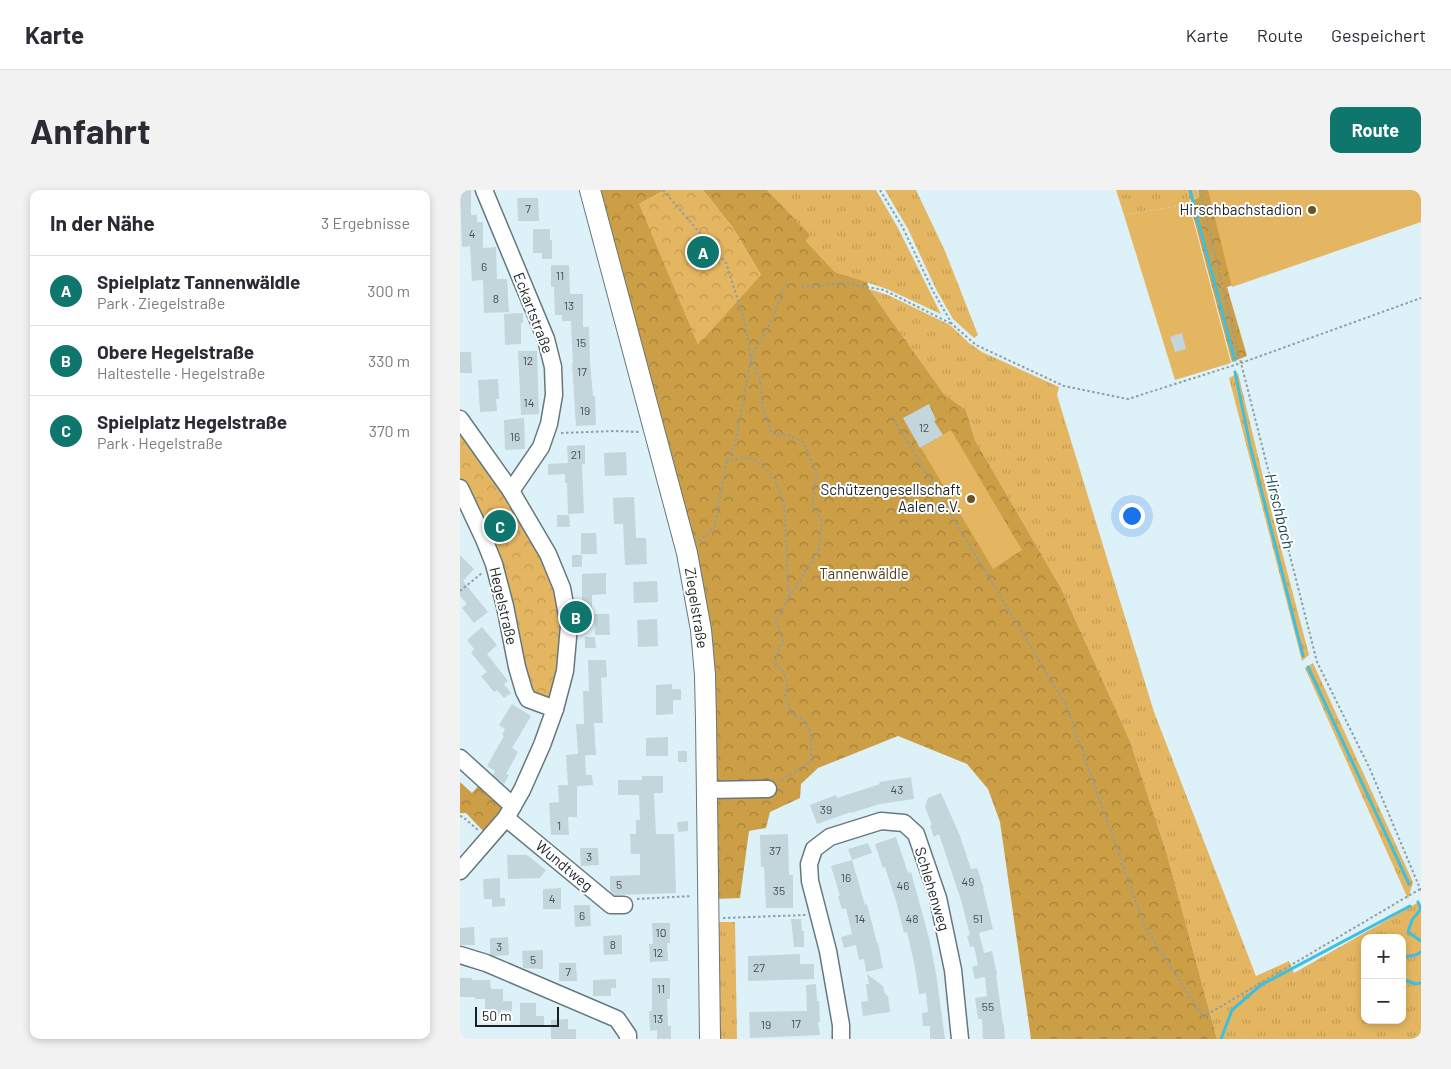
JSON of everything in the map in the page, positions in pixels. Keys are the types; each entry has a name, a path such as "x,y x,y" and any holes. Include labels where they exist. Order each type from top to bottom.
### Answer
{"main road":[{"name":"Ziegelstraße","path":"590,190 687,553 701,630 705,675 710,1039"}],"street":[{"name":"Eckartstraße","path":"484,190 546,338 553,367 554,395 546,433 541,447 511,491"},
{"path":"460,419 511,491 548,554 562,588 568,626 565,670 555,709 542,745 522,790 509,812 460,871"},
{"name":"Hegelstraße","path":"460,488 494,564 524,691 528,699 555,709"},
{"name":"Wundtweg","path":"460,758 509,812 611,905 624,905"},
{"path":"707,790 768,789"},
{"name":"Schlehenweg","path":"841,1039 841,1025 828,951 810,881 809,864 814,850 830,837 881,821 904,823 916,834 938,898 953,970 960,1039"},
{"path":"460,955 486,963 616,1019 628,1035 628,1039"}],"path":[{"path":"663,190 726,263 744,319 751,358 760,379 762,405 772,434 788,435 802,442 817,474 812,505 822,521 819,550 776,620 783,641 774,664 783,672 788,683 785,695 792,714 802,718 812,733 811,761 768,789"},
{"path":"880,190 902,226 932,291 952,324"},
{"path":"894,420 1066,705 1145,927 1203,1017 1420,890 1370,769 1317,662 1241,363 1200,190"},
{"path":"802,287 845,282 884,290 952,324 976,345 1064,386 1128,399 1241,363 1421,298"},
{"path":"687,553 715,526 726,462 735,445 751,358 772,320 786,283"},
{"path":"546,433 636,432"},
{"path":"726,462 743,457 758,461 774,480 784,502 790,598"},
{"path":"460,591 494,564"},
{"path":"460,816 488,839"},
{"path":"624,905 633,900 697,895"},
{"path":"708,918 768,918 818,915"}],"green space":[{"name":"Tannenwäldle","path":"598,190 665,190 639,204 761,275 733,228 703,190 767,190 810,235 806,241 835,272 867,282 869,289 944,394 966,410 975,440 1061,588 1130,741 1167,854 1217,1039 1031,1039 1000,822 988,789 967,764 898,736 818,768 801,784 800,798 770,812 766,828 749,831 740,898 715,899 710,676"},
{"path":"665,190 703,190 733,228 761,275 698,345 639,204"},
{"path":"767,190 876,190 898,228 941,314 887,289 835,272 806,241 809,235"},
{"path":"885,190 916,190 945,251 978,335 974,338 953,319 937,291 908,229"},
{"path":"1116,190 1197,190 1199,197 1190,200 1189,204 1124,215"},
{"path":"1198,190 1237,190 1321,255 1227,287 1247,356 1232,362 1190,204 1191,201 1199,197"},
{"path":"1208,190 1421,190 1421,222 1232,287"},
{"path":"1189,204 1231,363 1175,380 1124,215"},
{"path":"869,289 888,295 950,325 969,343 982,352 1059,387 1057,395 1154,712 1256,976 1289,961 1294,973 1361,935 1361,1024 1406,1024 1406,934 1363,934 1417,903 1421,906 1421,1039 1217,1039 1167,854 1130,741 1061,588 975,440 966,410 944,394"},
{"path":"1238,373 1309,655 1302,661 1229,378"},
{"path":"460,419 548,554 569,626 555,709 528,699 505,606 460,488"},
{"name":"Schützengesellschaft Aalen e.V.","path":"951,430 1022,550 993,569 921,448"},
{"path":"1313,663 1413,882 1408,899 1305,668"},
{"path":"460,782 472,793 482,782 509,806 487,835 466,813 460,813"},
{"path":"713,922 735,922 737,1039 715,1039"}],"building":[{"path":"460,190 471,190 471,215 477,215 477,222 483,222 483,248 496,247 497,279 507,279 509,312 484,313 483,280 472,281 470,246 462,247"},
{"path":"517,198 538,198 539,221 518,221"},
{"path":"533,229 550,229 552,259 542,259 542,253 533,253"},
{"path":"551,265 569,265 570,294 583,294 583,327 589,327 590,363 593,396 595,396 596,425 576,426 571,321 562,321 562,315 555,315 554,287 551,287"},
{"path":"523,313 521,344 505,345 504,314"},
{"path":"1182,333 1186,349 1175,352 1170,337"},
{"path":"518,351 537,351 539,414 521,415"},
{"path":"460,352 471,352 472,373 460,373"},
{"path":"498,379 499,399 496,399 497,411 480,412 478,380"},
{"name":"Schützengesellschaft Aalen e.V.","path":"929,404 936,420 934,421 943,435 920,448 903,418"},
{"path":"524,418 525,449 505,450 504,420"},
{"path":"585,445 585,464 582,464 584,513 568,514 565,474 548,475 548,464 568,463 567,446"},
{"path":"626,452 627,475 605,476 604,453"},
{"path":"634,497 636,538 646,538 647,564 625,565 623,524 614,524 613,498"},
{"path":"557,515 569,515 570,527 557,527"},
{"path":"581,533 596,533 597,554 581,554"},
{"path":"460,555 474,569 463,581 488,612 474,623 462,608 467,604 460,596"},
{"path":"572,555 582,555 582,567 572,567"},
{"path":"606,573 606,594 592,595 592,608 582,608 582,574"},
{"path":"657,581 658,602 634,603 633,582"},
{"path":"594,614 609,614 610,635 595,635"},
{"path":"657,619 658,646 638,647 637,620"},
{"path":"482,627 497,645 487,654 508,681 504,684 511,693 504,698 497,690 494,692 481,676 487,672 471,653 474,649 467,640"},
{"path":"585,637 595,637 596,648 585,648"},
{"path":"588,660 606,660 607,677 601,678 603,723 594,723 596,755 585,755 586,775 592,775 593,785 577,786 577,817 568,817 569,835 551,835 549,803 559,802 558,785 568,785 566,755 578,754 576,724 584,724 583,691 589,691"},
{"path":"672,684 672,689 681,689 681,700 673,700 673,714 656,715 656,685"},
{"path":"512,704 531,716 512,748 518,752 506,774 509,775 504,784 493,775 495,771 487,766 504,736 502,735 505,729 499,725"},
{"path":"668,737 668,756 646,756 646,738"},
{"path":"678,751 687,751 687,762 678,762"},
{"path":"642,776 663,776 663,793 654,793 656,834 674,834 676,893 614,895 610,891 610,876 640,875 640,854 631,854 630,834 636,834 636,820 640,820 639,795 618,795 618,780 642,780"},
{"path":"911,777 914,799 880,804 817,824 810,805 836,795 837,798 880,784 879,782"},
{"path":"941,793 960,836 971,869 977,868 984,889 993,929 979,933 984,953 992,951 997,974 1005,1039 983,1039 982,1019 978,1019 975,998 987,996 985,977 975,979 972,967 978,965 974,946 970,947 967,936 970,935 961,900 939,834 934,837 930,826 932,825 925,807 928,798"},
{"path":"688,821 688,831 678,832 677,822"},
{"path":"788,834 789,875 793,875 793,908 766,908 764,867 761,867 760,835"},
{"path":"896,837 908,873 911,872 929,938 945,1039 930,1039 930,1026 923,1026 922,1013 928,1012 926,993 919,994 907,932 904,933 885,867 883,868 875,844"},
{"path":"868,843 872,853 852,860 848,849"},
{"path":"580,848 598,848 599,865 581,866"},
{"path":"507,855 527,855 546,870 540,878 508,879"},
{"path":"852,860 865,905 867,904 883,968 866,972 864,959 859,960 856,945 844,948 841,937 852,934 846,908 842,909 831,866"},
{"path":"500,878 500,898 505,898 505,906 492,907 492,899 484,899 483,879"},
{"path":"561,888 561,909 543,909 543,889"},
{"path":"574,905 590,905 591,926 575,927"},
{"path":"791,919 801,919 802,931 804,931 804,947 794,947"},
{"path":"652,923 670,923 670,943 667,943 668,961 650,962 649,944 653,944"},
{"path":"474,927 475,945 460,945 460,928"},
{"path":"622,935 622,954 604,955 603,936"},
{"path":"508,937 509,955 494,956 490,954 490,938"},
{"path":"543,950 543,969 523,968 522,951"},
{"path":"800,954 800,964 814,964 814,979 748,981 748,956"},
{"path":"559,963 576,963 577,981 559,981"},
{"path":"867,974 883,986 885,994 888,996 890,1012 863,1016 861,1002 868,1001 866,984 869,984"},
{"path":"460,978 490,980 491,989 503,989 503,1001 512,1001 512,1011 501,1010 501,1016 485,1016 485,999 460,997"},
{"path":"652,978 670,978 670,999 667,999 668,1026 671,1026 671,1039 657,1039 657,1030 650,1031 649,1011 652,1011"},
{"path":"616,979 616,988 611,988 611,996 593,996 593,980"},
{"path":"816,984 817,1001 819,1001 820,1022 818,1022 820,1035 750,1038 749,1012 807,1011 806,985"},
{"path":"520,1003 536,1003 536,1016 544,1016 544,1026 520,1027"},
{"path":"568,1019 568,1029 576,1029 576,1039 551,1039 551,1020"}],"waterway":[{"name":"Hirschbach","path":"1190,190 1235,360"},
{"name":"Hirschbach","path":"1235,372 1250,445 1303,656"},
{"name":"Hirschbach","path":"1308,667 1409,884"},
{"name":"Hirschbach","path":"1418,902 1421,909 1412,920 1408,932 1421,941"},
{"path":"1221,1039 1232,1010 1261,985 1410,906"},
{"name":"Hirschbach","path":"1406,956 1421,952"},
{"name":"Hirschbach","path":"1406,980 1416,984 1421,983"}],"place":[{"name":"Hirschbachstadion","path":"1312,210"},
{"name":"Spielplatz Tannenwäldle","path":"703,252"},
{"name":"Schützengesellschaft Aalen e.V.","path":"971,499"},
{"name":"Spielplatz Hegelstraße","path":"500,526"},
{"name":"Obere Hegelstraße","path":"576,617"}]}
